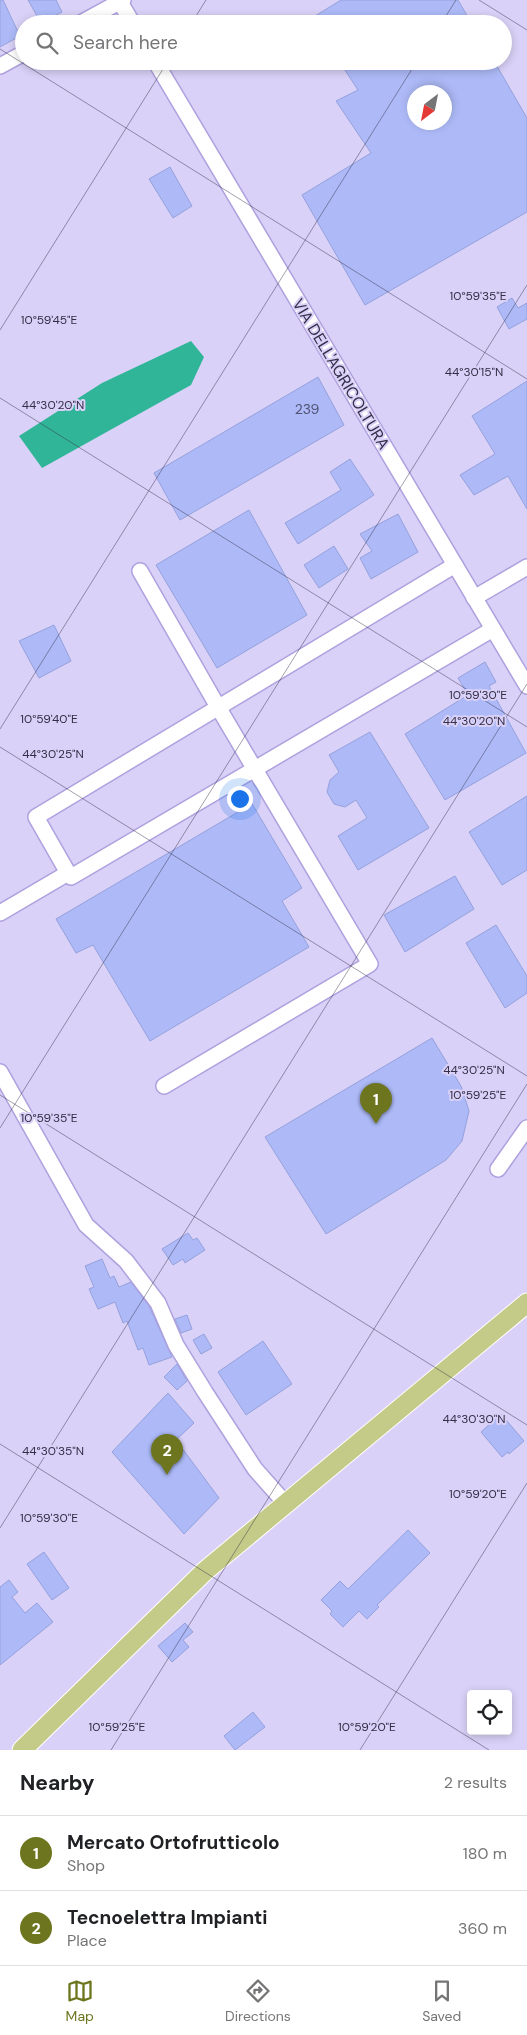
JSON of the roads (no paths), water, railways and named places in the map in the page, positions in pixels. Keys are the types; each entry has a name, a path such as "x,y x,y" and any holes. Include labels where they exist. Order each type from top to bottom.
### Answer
{"main road":[{"path":"22,1750 206,1571 527,1303"}],"street":[{"path":"95,15 121,1 128,15"},
{"path":"0,66 15,58"},
{"name":"VIA DELL'AGRICOLTURA","path":"160,70 527,686"},
{"path":"455,565 36,817 68,873 71,877 493,629"},
{"path":"474,598 527,567"},
{"path":"140,571 370,964 164,1086"},
{"path":"0,913 68,873"},
{"path":"0,1072 86,1224 126,1261 158,1303 176,1345 204,1392 255,1469 286,1504"},
{"path":"498,1170 527,1128"}],"place":[{"name":"Mercato Ortofrutticolo","path":"376,1124"},
{"name":"Tecnoelettra Impianti","path":"167,1475"}]}
